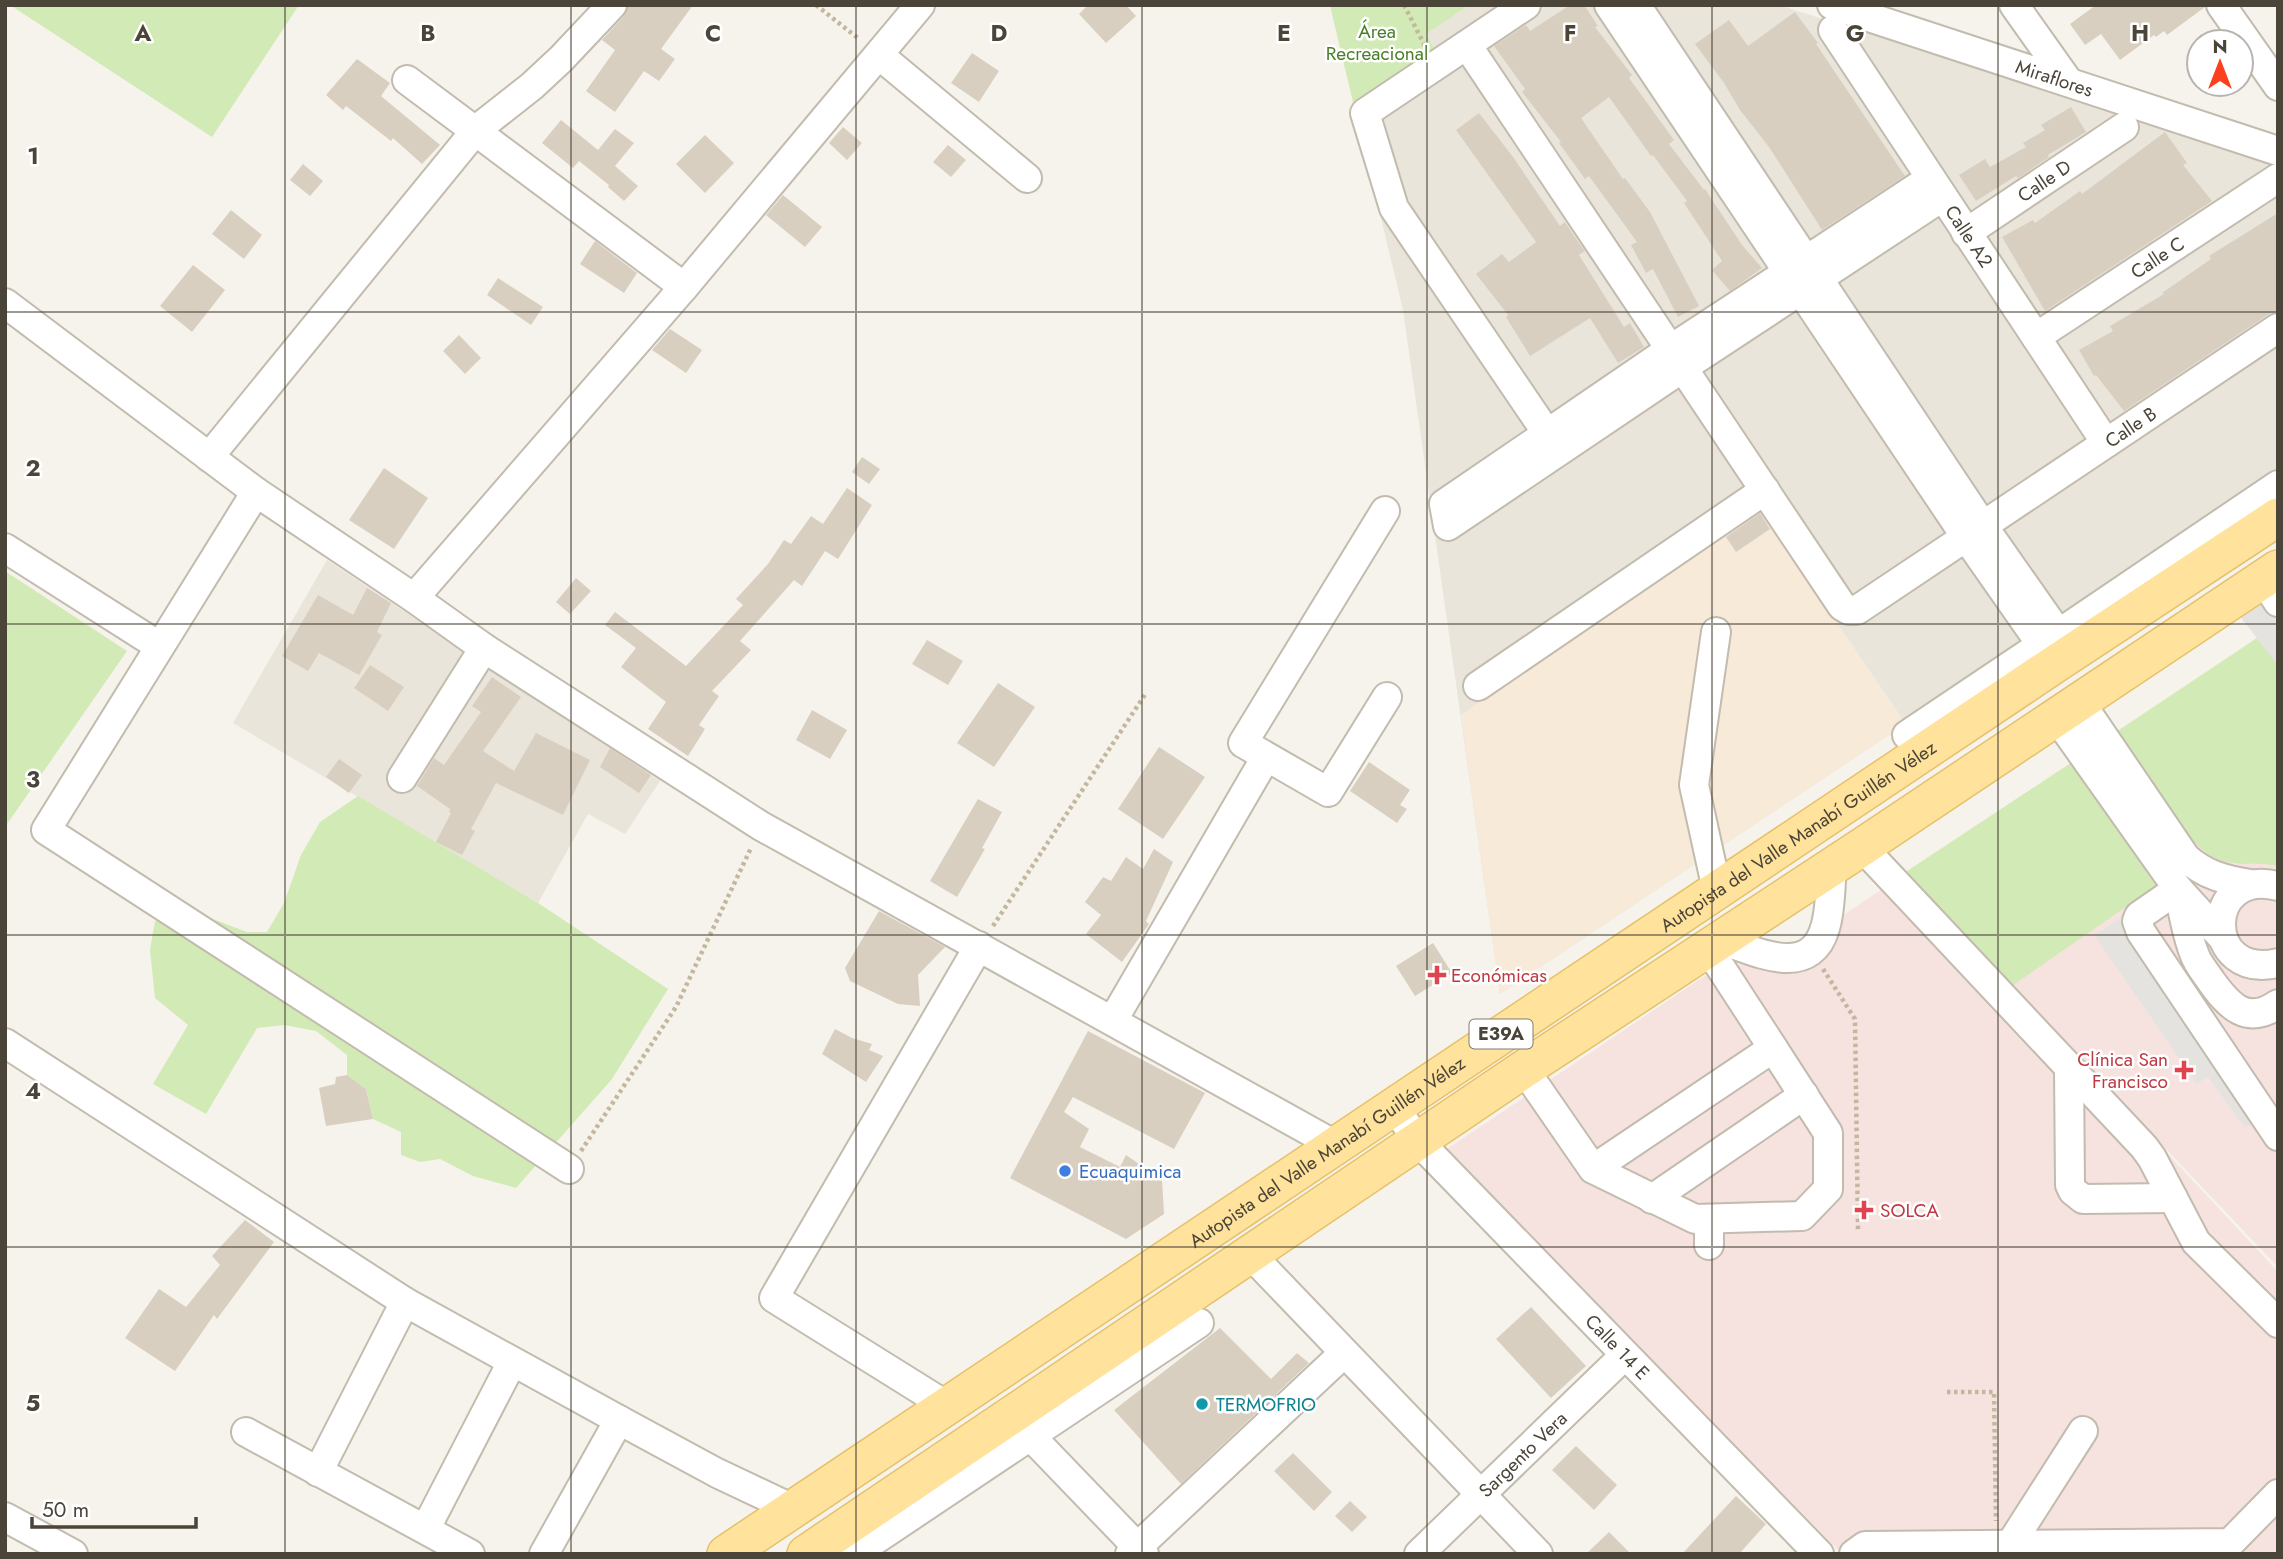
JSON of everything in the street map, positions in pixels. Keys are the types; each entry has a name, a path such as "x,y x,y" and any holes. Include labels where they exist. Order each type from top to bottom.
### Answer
{"main road":[{"name":"Autopista del Valle Manabí Guillén Vélez","path":"726,1554 1830,815 1918,737 1989,694 2257,518"},
{"name":"E39A","path":"806,1554 1021,1426 1250,1254 1417,1140 2068,710 2273,584"},
{"path":"1830,815 1862,847"}],"street":[{"path":"209,457 476,130 542,77 612,5"},
{"path":"414,598 684,287 920,5"},
{"path":"1526,5 1365,113 1394,208 1553,442 1936,188"},
{"path":"1609,5 1804,274"},
{"path":"1636,5 1804,274 1975,532 2057,649"},
{"path":"2014,5 2067,81"},
{"path":"2221,5 2278,86"},
{"name":"Miraflores","path":"1832,18 2067,81 2278,151"},
{"name":"Calle A2","path":"1832,18 1936,188 2106,443"},
{"path":"1467,45 1765,490 1478,686"},
{"path":"879,55 1027,178"},
{"path":"407,80 684,287"},
{"name":"Calle D","path":"1966,233 2124,127"},
{"name":"Calle C","path":"2036,337 2278,178"},
{"path":"5,303 256,492 484,648 761,826 1335,1145"},
{"name":"Calle B","path":"1765,490 1842,606 1857,610 2278,328"},
{"path":"2257,518 2278,485"},
{"path":"256,492 46,830 569,1169"},
{"path":"1385,511 1243,743 1328,792 1387,697"},
{"path":"5,548 159,646"},
{"path":"1716,632 1694,785 1717,890"},
{"path":"402,778 484,648"},
{"path":"2068,710 2186,858 2213,876 2264,885"},
{"path":"2068,710 2178,889 2238,959 2250,965 2278,963"},
{"path":"1113,1020 1266,757"},
{"path":"1862,847 2144,1147 2196,1242 2278,1323"},
{"path":"1714,944 1785,959 1800,957 1811,951 1821,939 1825,927 1832,867"},
{"path":"2221,936 2222,911 2228,899 2238,890 2264,885"},
{"path":"2178,889 2196,959 2224,1000 2236,1009 2252,1013 2262,1013 2278,1004"},
{"path":"2178,889 2139,916 2137,927 2278,1136"},
{"path":"1524,1069 1593,1169 1695,1219 1709,1232 1802,1216 1828,1189 1828,1133 1773,1048 1714,944"},
{"path":"947,1406 774,1298 979,946"},
{"path":"5,1043 405,1302 717,1473 793,1509"},
{"path":"1593,1169 1773,1048"},
{"path":"2069,1069 2070,1185 2073,1191 2083,1199 2173,1198"},
{"path":"1652,1199 1804,1095"},
{"name":"Calle 14 E","path":"1394,1106 1417,1140 1813,1552"},
{"path":"1250,1254 1538,1554"},
{"path":"318,1472 405,1302"},
{"path":"854,1554 1021,1426 1199,1323"},
{"path":"1021,1426 1137,1551 1344,1353"},
{"name":"Sargento Vera","path":"1419,1554 1625,1355"},
{"path":"426,1528 512,1362"},
{"path":"544,1554 619,1420"},
{"path":"2003,1545 2083,1431"},
{"path":"246,1432 470,1554"},
{"path":"1854,1554 1865,1546 1943,1550 2003,1545 2068,1549 2225,1548 2278,1494"},
{"path":"5,1517 73,1554"}],"path":[{"path":"816,5 879,55"},
{"path":"1404,5 1436,64"},
{"path":"979,946 1146,693"},
{"path":"569,1169 676,1007 761,826"},
{"path":"1811,951 1855,1018 1858,1230"},
{"path":"1947,1392 1994,1392 2003,1545"}],"shaded area":[{"path":"1330,5 1779,5 2278,165 2278,470 1500,994 1403,310"},
{"path":"1759,508 1906,724 1500,994 1461,715"},
{"path":"327,560 660,781 625,834 588,814 538,903 233,723"},
{"path":"2278,590 2278,662 2276,663 2239,615"},
{"name":"SOLCA","path":"2257,638 2278,665 2278,1267 2015,990 2278,1272 2278,1554 1842,1554 1447,1149 1724,963 1792,970 1839,918"},
{"path":"2119,919 2275,1108 2245,1128 2208,1077 2197,1084 2094,935"}],"green space":[{"path":"10,5 299,5 212,137"},
{"name":"Área Recreacional","path":"1330,5 1469,5 1426,34 1434,49 1353,102"},
{"path":"5,571 127,651 5,827"},
{"path":"2257,638 2278,665 2278,866 2231,863 2204,851 2162,802 2113,734"},
{"path":"2071,763 2156,886 2012,986 1904,873"},
{"path":"358,796 538,903 668,989 612,1079 516,1188 473,1176 440,1159 420,1162 401,1155 401,1132 373,1119 366,1089 347,1075 347,1055 316,1031 284,1025 257,1028 206,1114 153,1084 188,1025 155,998 150,950 155,921 210,918 247,932 267,932 284,903 301,855 320,822"}],"building":[{"path":"628,5 693,5 661,49 675,59 659,81 644,71 615,112 586,91 615,50 602,40 624,16"},
{"path":"1088,5 1126,5 1136,16 1106,43 1079,14"},
{"path":"1570,5 1584,5 1598,26 1595,27 1632,75 1629,78 1674,140 1669,144 1705,189 1742,245 1762,268 1730,291 1712,270 1722,261 1684,203 1687,201 1609,97 1581,118 1623,179 1625,178 1650,212 1699,306 1678,317 1653,269 1646,273 1631,245 1637,242 1589,176 1585,179 1559,143 1561,142 1522,92 1525,89 1494,46 1526,25 1530,31"},
{"path":"2096,5 2205,7 2167,35 2164,31 2156,37 2154,35 2120,60 2101,34 2085,45 2070,24"},
{"path":"1795,12 1905,176 1822,230 1769,147 1695,44 1729,20 1748,46"},
{"path":"972,53 999,71 979,102 951,83"},
{"path":"357,59 390,83 381,96 440,145 422,164 393,138 391,141 346,106 343,110 326,95"},
{"path":"2071,107 2086,132 2048,155 2049,157 2018,178 2016,176 1976,201 1959,175 1985,159 1990,167 2026,147 2023,143 2045,130 2041,125"},
{"path":"1479,113 1560,226 1565,222 1585,251 1579,255 1624,327 1630,323 1644,347 1618,363 1590,318 1530,356 1506,317 1508,315 1476,274 1502,254 1509,262 1536,242 1456,130"},
{"path":"561,120 598,150 615,129 634,143 615,166 638,186 624,201 579,161 573,168 542,143"},
{"path":"843,127 862,143 847,160 829,143"},
{"path":"2165,132 2187,163 2183,165 2212,201 2045,311 2002,237 2033,220 2035,223 2080,191 2082,194"},
{"path":"705,135 734,163 705,193 676,164"},
{"path":"948,145 966,160 951,177 933,162"},
{"path":"303,164 323,181 310,196 290,180"},
{"path":"783,195 822,227 805,247 766,215"},
{"path":"231,210 262,235 244,259 212,234"},
{"path":"2278,213 2278,311 2269,314 2124,411 2096,375 2094,376 2079,350 2113,331 2110,326 2164,294 2162,293 2211,259 2209,256"},
{"path":"595,241 637,273 624,293 580,264"},
{"path":"193,265 225,290 192,332 160,306"},
{"path":"498,278 543,307 531,325 487,295"},
{"path":"670,329 702,350 686,373 652,350"},
{"path":"459,335 481,358 465,374 443,351"},
{"path":"862,457 880,469 869,484 852,472"},
{"path":"384,468 428,498 394,549 349,520"},
{"path":"847,488 872,505 838,559 825,551 802,586 794,580 740,641 751,650 712,691 719,696 699,725 705,729 688,756 648,729 666,702 621,667 636,648 605,625 615,612 686,666 743,605 736,599 768,564 784,540 791,544 811,516 823,524"},
{"path":"1760,513 1770,529 1736,552 1726,537"},
{"path":"576,578 591,591 570,614 556,602"},
{"path":"367,588 391,603 377,632 382,635 359,675 319,653 308,671 282,656 318,595 353,615"},
{"path":"927,640 963,661 948,685 912,664"},
{"path":"370,665 404,687 388,711 354,688"},
{"path":"492,677 521,697 483,751 514,771 536,733 590,760 563,815 496,783 471,829 475,831 462,855 436,842 451,813 450,809 417,786 434,758 444,765 481,712 472,706"},
{"path":"998,683 1035,707 994,767 957,743"},
{"path":"812,710 847,730 830,759 796,740"},
{"path":"1159,747 1205,777 1163,839 1118,809"},
{"path":"610,748 651,775 639,793 600,767"},
{"path":"339,759 362,775 349,793 326,777"},
{"path":"1369,762 1410,790 1400,805 1407,809 1397,823 1350,791"},
{"path":"978,799 1002,812 982,848 985,849 957,897 930,881"},
{"path":"1154,849 1173,862 1146,921 1149,924 1122,962 1086,934 1101,915 1085,902 1103,877 1111,881 1126,857 1143,869"},
{"path":"879,911 945,947 918,975 920,1006 898,1004 850,981 845,968"},
{"path":"1433,943 1452,973 1415,996 1396,966"},
{"path":"835,1029 872,1044 869,1050 883,1056 866,1082 822,1054"},
{"path":"1088,1031 1205,1093 1174,1149 1073,1097 1064,1112 1089,1129 1080,1147 1120,1167 1126,1155 1162,1180 1164,1214 1126,1239 1010,1178"},
{"path":"347,1075 366,1089 373,1119 326,1126 319,1088 335,1084 336,1077"},
{"path":"245,1220 274,1242 217,1319 214,1315 175,1371 125,1338 159,1289 186,1307 220,1265 212,1256"},
{"path":"1531,1307 1586,1366 1551,1398 1496,1339"},
{"name":"TERMOFRIO","path":"1220,1328 1271,1379 1297,1353 1309,1363 1181,1484 1114,1410"},
{"path":"1576,1446 1617,1485 1594,1510 1552,1470"},
{"path":"1293,1453 1332,1492 1314,1511 1274,1471"},
{"path":"1736,1496 1766,1524 1739,1554 1682,1554"},
{"path":"1350,1501 1367,1517 1352,1532 1335,1516"},
{"path":"1609,1532 1631,1554 1586,1554"}],"place":[{"name":"Económicas","path":"1437,975"},
{"name":"Clínica San Francisco","path":"2184,1070"},
{"name":"Ecuaquimica","path":"1065,1171"},
{"name":"SOLCA","path":"1864,1210"},
{"name":"TERMOFRIO","path":"1202,1404"}]}
